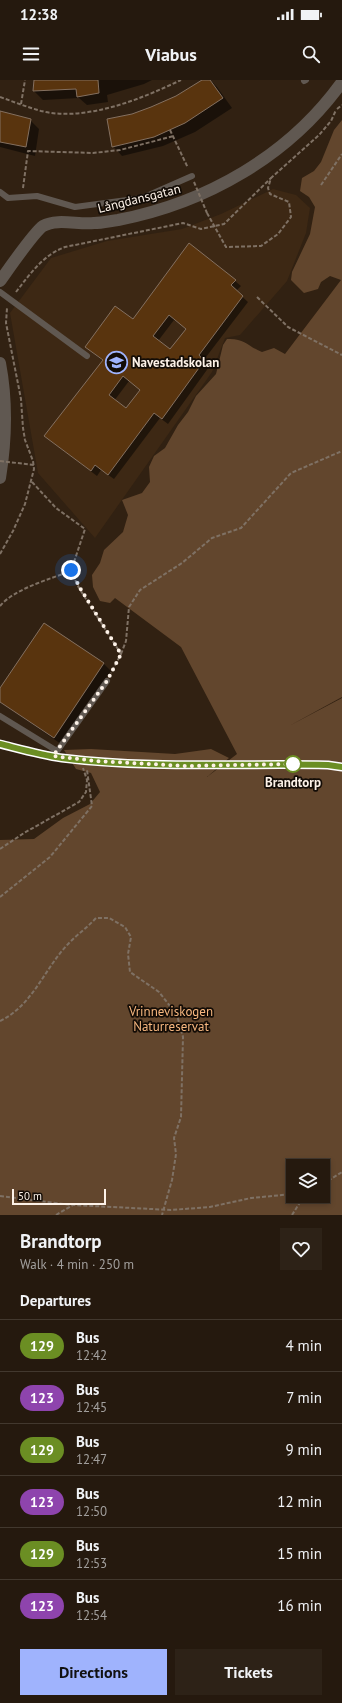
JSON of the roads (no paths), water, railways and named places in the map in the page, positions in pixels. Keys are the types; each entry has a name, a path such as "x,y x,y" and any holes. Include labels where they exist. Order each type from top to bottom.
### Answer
{"street":[{"name":"Långdansgatan","path":"0,281 43,226 55,224 94,223 138,215 181,203 235,179 285,142 327,102 340,85"},
{"path":"0,363 4,384 2,411 3,457 0,478"}],"lane":[{"path":"1,194 8,198 37,196 75,207 142,198 193,179"},
{"path":"0,292 87,356"},
{"path":"55,754 107,681"},
{"path":"0,716 55,754"},
{"path":"0,744 82,760 186,766 293,764 342,767"}],"place":[{"name":"Navestadskolan","path":"117,362"},
{"name":"Brandtorp","path":"293,764"}],"park label":[{"name":"Vrinneviskogen Naturreservat","path":"171,1018"}]}
